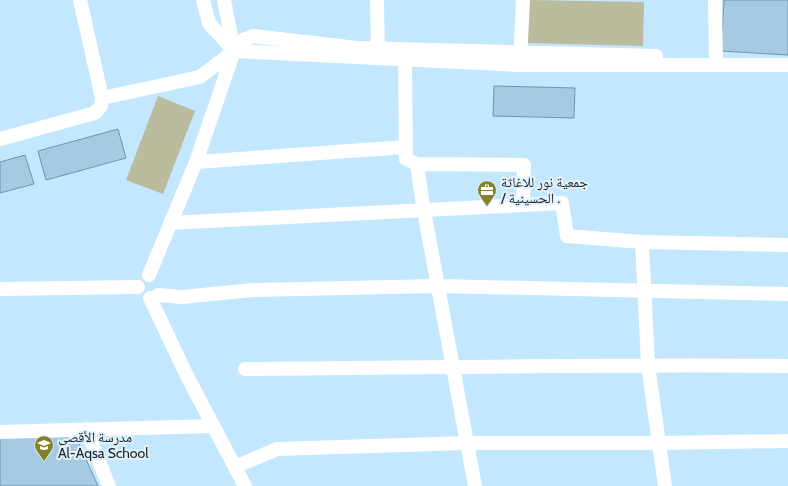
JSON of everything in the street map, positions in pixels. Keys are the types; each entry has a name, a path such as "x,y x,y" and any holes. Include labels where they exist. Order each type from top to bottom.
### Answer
{"street":[{"path":"0,139 95,113 101,106 102,98 80,0"},
{"path":"203,0 209,23 234,51"},
{"path":"224,0 234,51 196,162 149,275 141,279 138,287 141,295 145,298 154,296 182,297 253,290 437,286 788,294"},
{"path":"378,0 378,53"},
{"path":"520,58 522,0"},
{"path":"715,0 716,61"},
{"path":"102,98 200,77 234,51 716,61 788,65"},
{"path":"378,53 405,60 520,58"},
{"path":"716,61 765,59 788,62"},
{"path":"405,60 406,158 417,164 524,165 524,205"},
{"path":"196,162 406,148"},
{"path":"417,164 437,286 454,368 475,486"},
{"path":"170,223 562,203 567,236 642,242 788,245"},
{"path":"642,242 648,365 665,486"},
{"path":"149,275 153,276 160,282 161,286 154,296"},
{"path":"0,289 138,287"},
{"path":"154,296 212,426 245,486"},
{"path":"245,368 454,368 648,365 788,366"},
{"path":"0,432 212,426"},
{"path":"86,430 109,486"},
{"path":"235,467 277,449 467,443 788,441"}],"green space":[{"path":"527,0 644,2 643,46 526,43"},
{"path":"158,96 195,111 163,194 126,180"}],"building":[{"path":"724,0 788,0 788,55 721,51"},
{"path":"494,86 575,88 574,118 493,116"},
{"path":"118,129 126,158 46,180 38,151"},
{"path":"25,155 34,184 0,193 0,162"},
{"name":"مدرسة الأقصى Al-Aqsa School","path":"75,435 98,486 0,486 0,438"}],"place":[{"name":"جمعية نور للاغاثة / الحسينية .","path":"487,207"},
{"name":"مدرسة الأقصى Al-Aqsa School","path":"44,462"}]}
